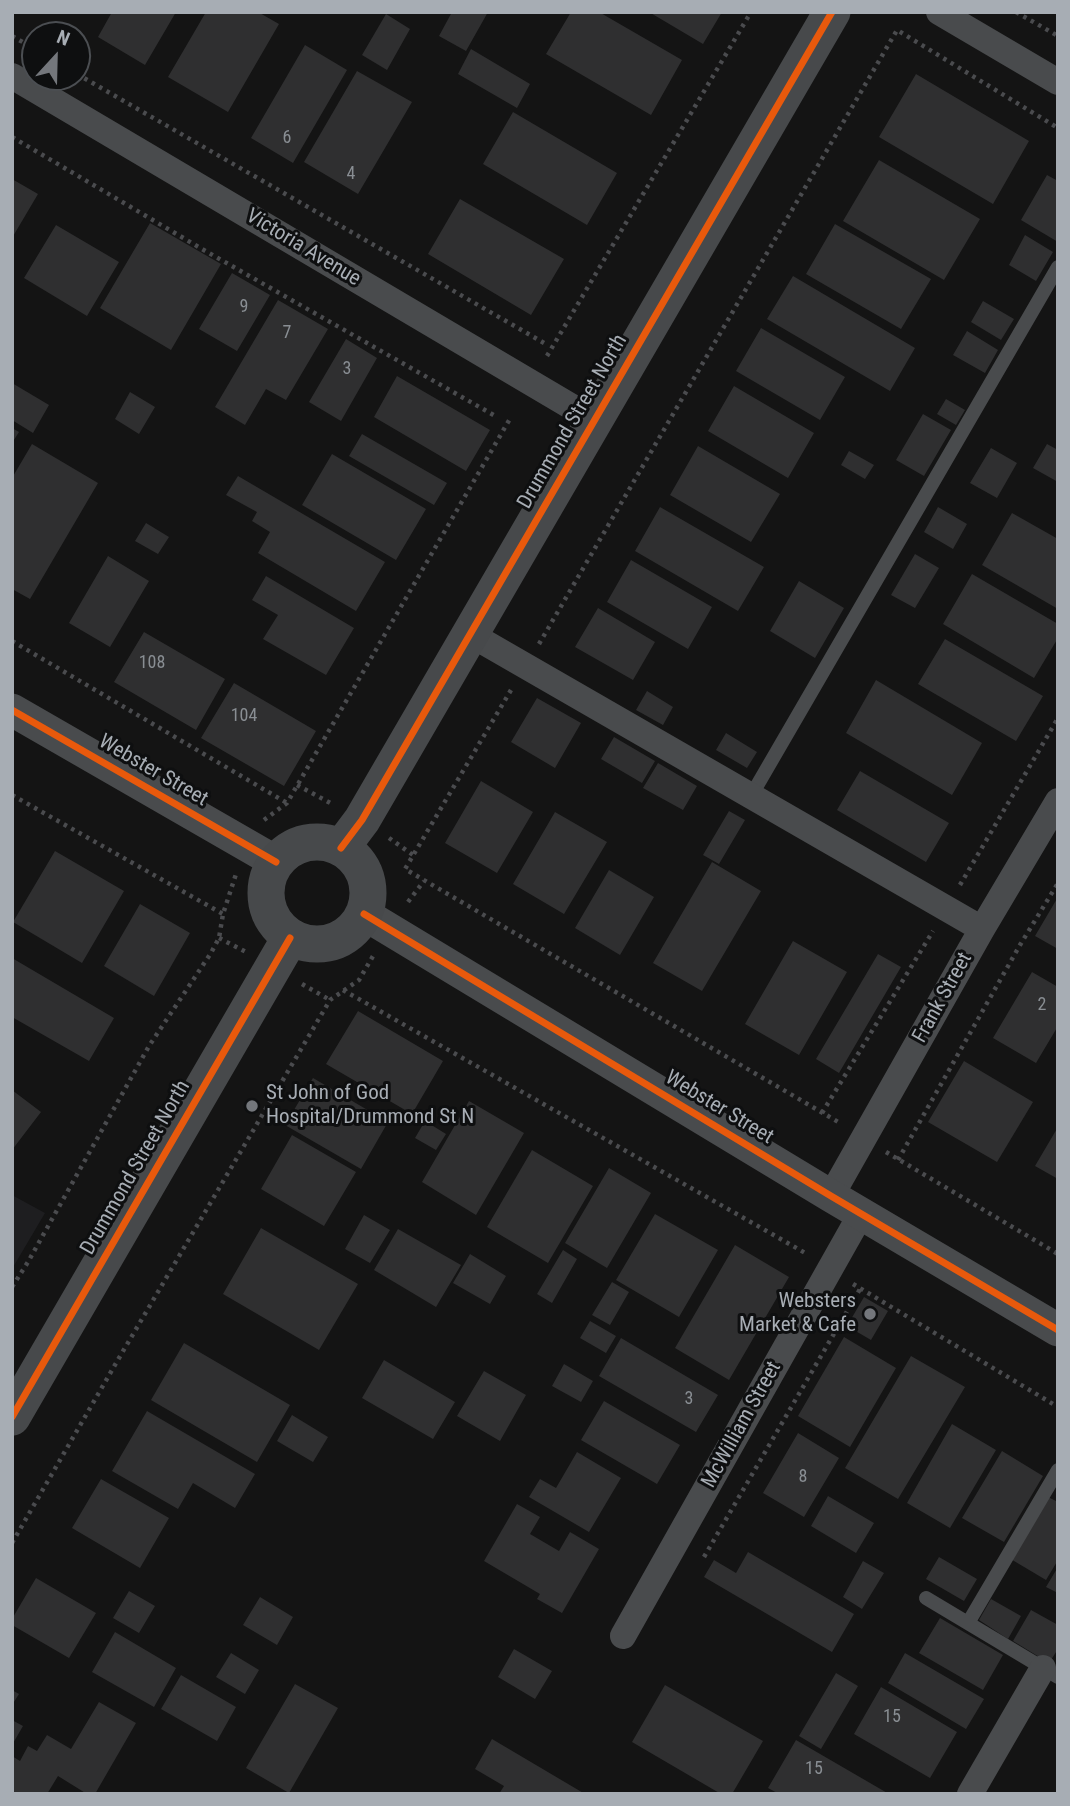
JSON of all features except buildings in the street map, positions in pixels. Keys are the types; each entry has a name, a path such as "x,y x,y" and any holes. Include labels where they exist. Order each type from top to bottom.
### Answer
{"main road":[{"name":"Drummond Street North","path":"341,848 362,820 832,12"},
{"path":"305,843 323,843 341,848 356,860 365,877 369,895 364,914 352,932 333,943 311,945 290,938 277,927 268,911 265,895 268,877 276,862 289,850 305,843"},
{"name":"Drummond Street North","path":"12,1417 290,938"}],"street":[{"path":"939,12 1058,82"},
{"name":"Victoria Avenue","path":"12,76 594,419"},
{"path":"470,634 982,929"},
{"name":"Webster Street","path":"12,710 276,862"},
{"name":"Frank Street","path":"831,1196 982,929 1058,801"},
{"name":"Webster Street","path":"364,914 1058,1330"},
{"name":"McWilliam Street","path":"622,1636 861,1214"},
{"path":"970,1794 1050,1673"}],"lane":[{"path":"751,796 1058,267"},
{"path":"968,1623 1058,1470"},
{"path":"926,1598 1050,1673"}],"path":[{"path":"547,356 751,12"},
{"path":"1016,12 1058,36"},
{"path":"1058,128 897,30 405,869 822,1113 947,908 1058,718"},
{"path":"91,82 544,343"},
{"path":"12,137 202,249 497,416"},
{"path":"12,641 287,803 511,417"},
{"path":"12,795 223,914 219,938 211,953 149,1046 12,1287"},
{"path":"1058,883 898,1160 1058,1254"},
{"path":"12,1543 330,1000 359,980"},
{"path":"342,990 812,1257"},
{"path":"699,1567 860,1289 1058,1407"}],"shaded area":[{"path":"12,1195 45,1213 12,1269"}],"cycle path":[{"path":"341,848 362,820 832,12"},
{"path":"12,710 276,862"},
{"path":"364,914 1058,1330"},
{"path":"12,1417 290,938"}],"place":[{"name":"St John of God Hospital/Drummond St N","path":"252,1106"},
{"name":"Websters Market & Cafe","path":"870,1314"}]}
